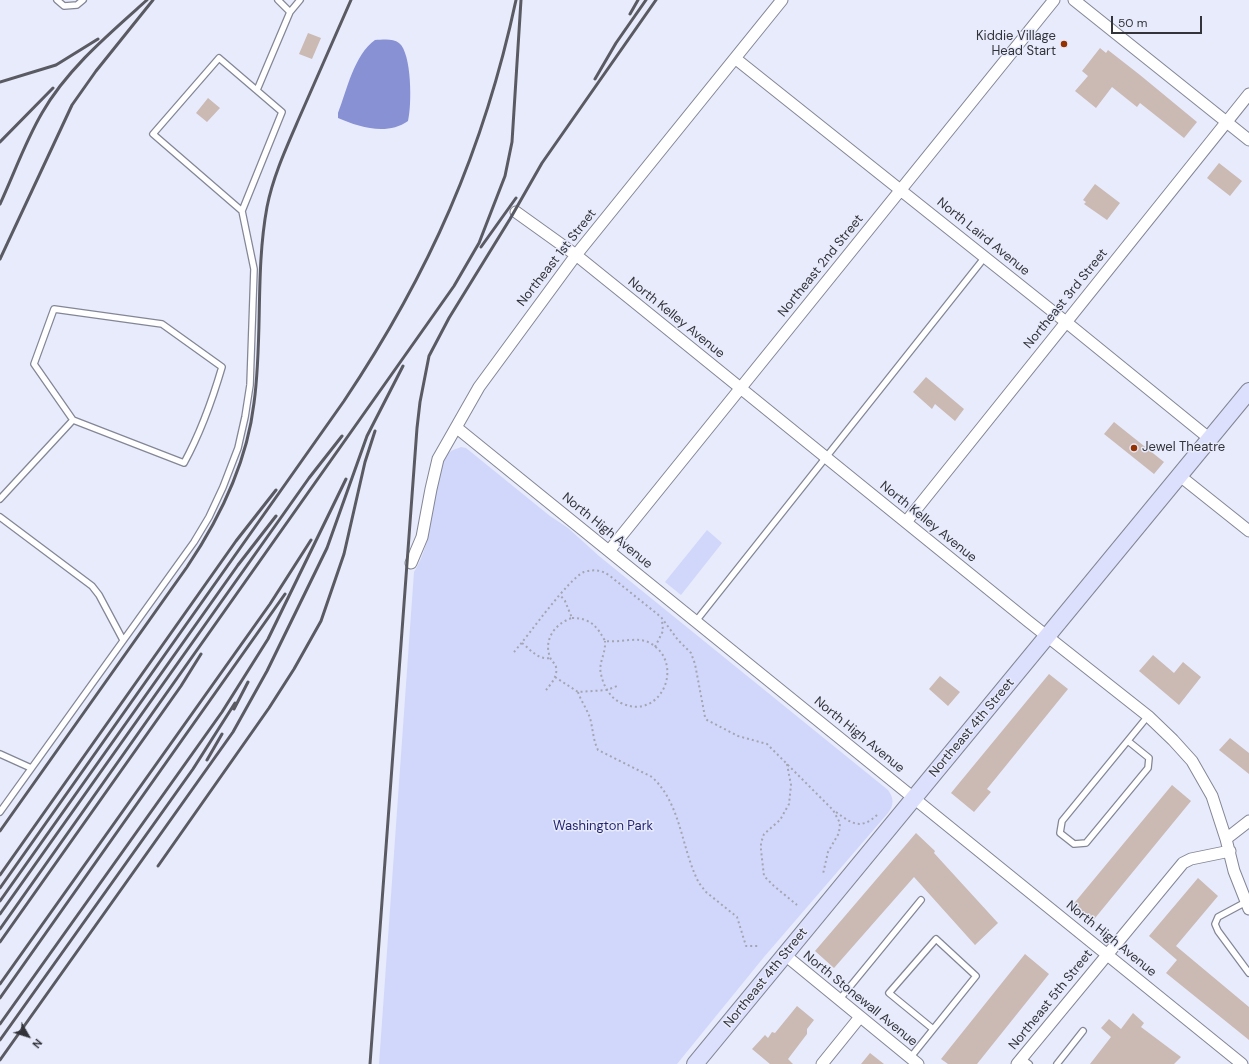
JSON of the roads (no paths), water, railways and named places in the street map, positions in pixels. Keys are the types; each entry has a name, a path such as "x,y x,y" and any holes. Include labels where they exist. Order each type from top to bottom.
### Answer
{"main road":[{"name":"Northeast 4th Street","path":"695,1064 1249,391"}],"street":[{"name":"Northeast 1st Street","path":"411,563 422,537 435,468 443,450 487,375 576,256 670,136 736,58 782,0"},
{"name":"Northeast 2nd Street","path":"609,550 1054,0"},
{"path":"1074,0 1249,140"},
{"name":"North Laird Avenue","path":"736,58 901,189 1210,439"},
{"name":"Northeast 3rd Street","path":"906,522 1249,94"},
{"name":"North Kelley Avenue","path":"516,212 576,256 1148,716 1184,751 1199,772 1212,796 1230,851 1234,871 1247,905"},
{"name":"North High Avenue","path":"457,428 1242,1064"},
{"path":"1180,476 1249,531"},
{"path":"1226,839 1249,821"},
{"name":"Northeast 5th Street","path":"1022,1062 1107,954 1183,863 1191,858 1230,851"},
{"name":"North Stonewall Avenue","path":"785,955 914,1061"},
{"path":"822,1064 860,1018"}],"lane":[{"path":"57,0 64,6 77,5 83,0"},
{"path":"278,0 290,12"},
{"path":"257,90 290,12 300,0"},
{"path":"0,812 194,542 209,517 238,448 246,417 250,386 254,269 242,211 282,112 219,58 153,134 242,211"},
{"path":"696,621 825,456 985,257"},
{"path":"54,309 162,324 222,367 212,401 196,440 184,463 73,420 34,364 54,309"},
{"path":"0,499 73,420"},
{"path":"0,517 92,586 99,595 123,640"},
{"path":"1128,741 1149,758 1148,768 1086,843 1074,844 1060,833 1062,821 1148,716"},
{"path":"0,754 31,768"},
{"path":"839,1000 921,900"},
{"path":"1247,905 1218,917 1216,924 1218,931 1249,973"},
{"path":"914,1061 933,1029 976,976 936,939 889,993 933,1029"},
{"path":"1057,1064 1083,1031"}],"water":[{"path":"375,40 397,41 403,49 406,57 409,68 410,104 408,121 400,126 382,129 364,127 338,118 338,113 356,64 368,46"}],"railway":[{"path":"0,204 30,135 52,97 76,67 147,0"},
{"path":"0,259 72,105 96,71 153,0"},
{"path":"0,831 187,567 210,529 230,489 245,447 254,403 257,379 261,256 267,207 285,150 351,0"},
{"path":"0,888 344,401 402,306 450,209 470,159 488,108 503,55 516,0"},
{"path":"0,929 454,286 479,243 505,176 512,142 521,0"},
{"path":"630,14 638,0"},
{"path":"595,79 616,43 646,0"},
{"path":"370,1064 417,428 420,402 429,356 449,318 510,219 542,163 656,0"},
{"path":"0,82 56,65 98,39"},
{"path":"0,142 53,88"},
{"path":"481,247 516,198"},
{"path":"0,1060 233,732 267,671 327,548 367,436 403,366"},
{"path":"158,866 269,708 294,669 321,621 344,554 365,462 375,431"},
{"path":"0,914 309,478 342,436"},
{"path":"0,1024 222,712 268,639 346,479"},
{"path":"0,875 236,541 276,490"},
{"path":"0,901 238,565 276,516"},
{"path":"0,984 270,604 311,540"},
{"path":"0,998 285,594"},
{"path":"0,942 181,686 201,654"},
{"path":"234,709 248,682"},
{"path":"0,1040 193,769 235,703"},
{"path":"207,760 222,734"}],"place":[{"name":"Kiddie Village Head Start","path":"1064,44"},
{"name":"Jewel Theatre","path":"1134,448"}],"park label":[{"name":"Washington Park","path":"603,827"}]}
